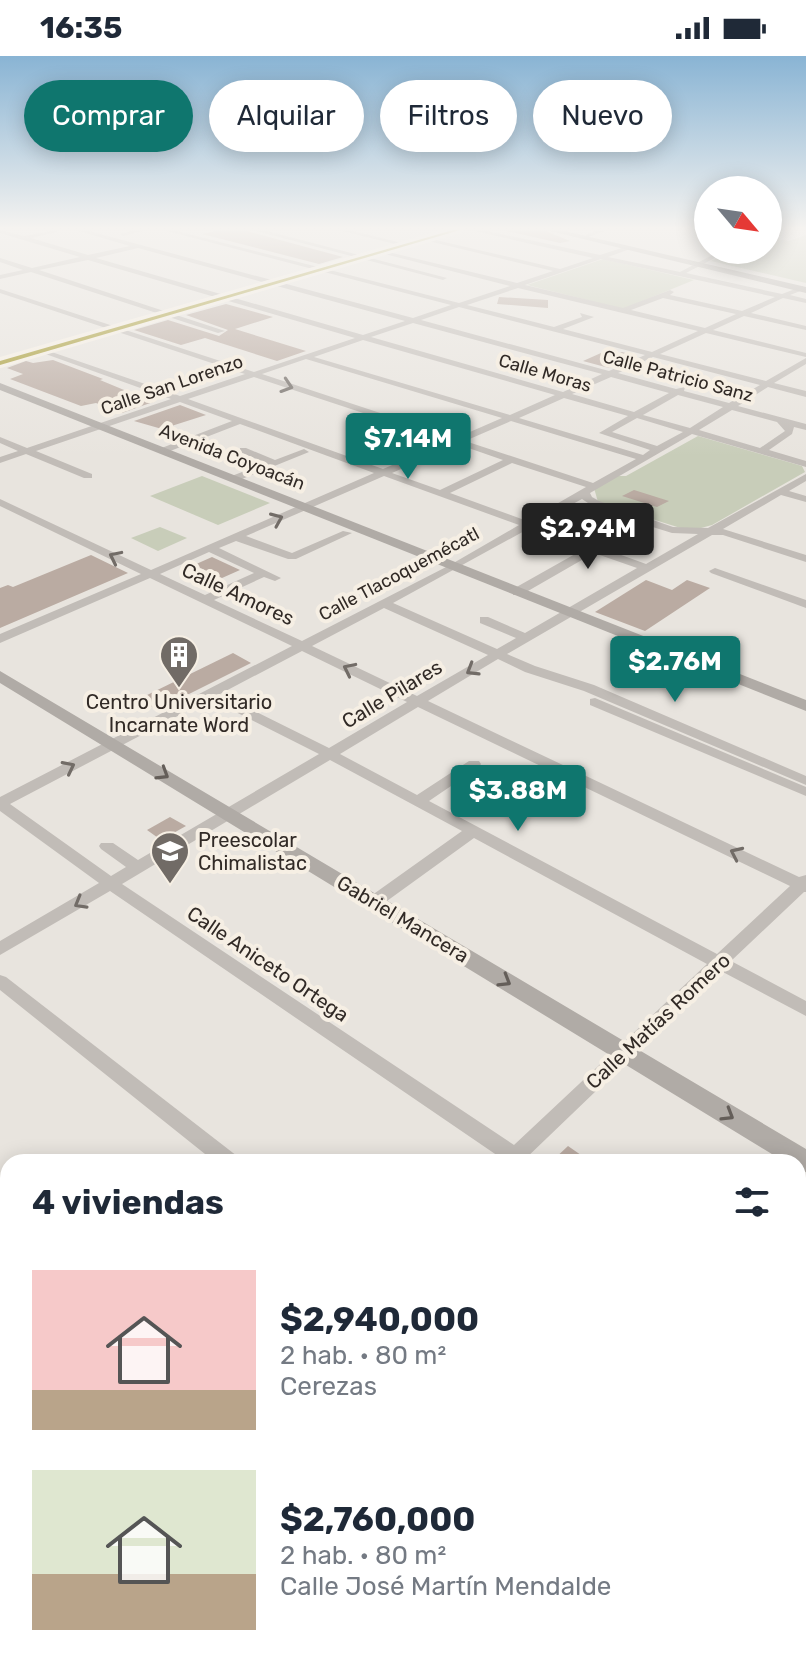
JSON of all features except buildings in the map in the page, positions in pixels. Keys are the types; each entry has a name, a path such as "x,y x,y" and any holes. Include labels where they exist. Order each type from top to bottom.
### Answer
{"main road":[{"path":"0,362 206,305"},
{"name":"Avenida Coyoacán","path":"0,386 806,706"},
{"name":"Gabriel Mancera","path":"0,676 793,1154"}],"street":[{"path":"43,305 512,459 642,520 680,532 716,530 806,559"},
{"path":"146,305 221,331"},
{"name":"Calle Moras","path":"251,305 806,464"},
{"name":"Calle Patricio Sanz","path":"353,305 610,374 676,388 730,408 806,427"},
{"path":"457,305 806,394"},
{"path":"600,305 806,358"},
{"path":"623,311 637,305"},
{"path":"707,305 806,328"},
{"path":"0,639 764,305"},
{"name":"Calle San Lorenzo","path":"0,460 460,306"},
{"path":"554,330 590,317 583,315"},
{"path":"43,350 444,492 647,568"},
{"path":"307,357 644,458"},
{"name":"Calle Tlacoquemécatl","path":"0,803 454,567 744,400 806,358"},
{"path":"659,450 604,433 636,416 676,388 687,386 806,415"},
{"path":"758,404 790,428 789,432 762,451"},
{"path":"162,451 241,421"},
{"path":"0,440 88,476"},
{"path":"243,450 275,463"},
{"path":"233,479 304,452"},
{"path":"444,492 512,459"},
{"name":"Calle Pilares","path":"0,949 569,612 806,477"},
{"path":"781,492 806,499"},
{"name":"Calle Amores","path":"0,502 417,703 804,884"},
{"path":"517,592 642,520"},
{"path":"237,537 292,557 347,533"},
{"path":"204,600 270,576 209,548"},
{"path":"715,571 806,604"},
{"path":"383,603 530,669 542,679 584,691 757,766 806,792"},
{"path":"484,620 526,638"},
{"path":"210,694 330,754 806,1009"},
{"path":"418,801 474,764"},
{"path":"757,766 806,781"},
{"name":"Calle Aniceto Ortega","path":"0,803 111,884 504,1154"},
{"path":"374,902 473,831"},
{"path":"107,846 138,868"},
{"name":"Calle Matías Romero","path":"516,1154 804,884"},
{"path":"0,981 220,1154"}],"green space":[{"path":"608,305 632,305 623,309"},
{"path":"698,436 802,466 805,472 712,525 690,531 598,502 594,488 618,476 626,476"},
{"path":"202,476 270,503 218,525 150,496"},
{"path":"160,527 187,538 158,551 131,538"}],"transit line":[{"path":"0,362 197,305"},
{"path":"0,363 199,305"}],"place":[{"name":"Centro Universitario Incarnate Word","path":"179,689"},
{"name":"Preescolar Chimalistac","path":"170,885"}]}
